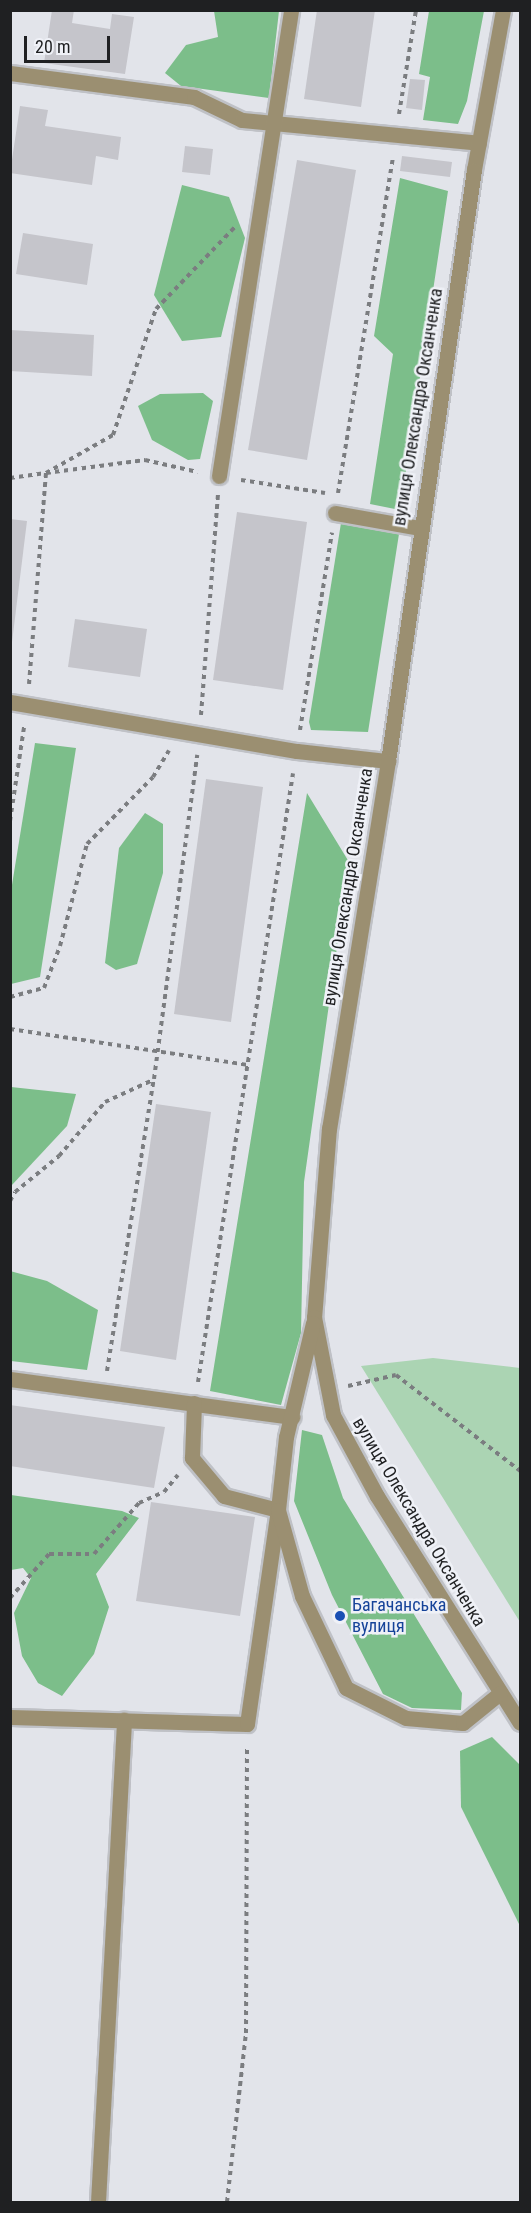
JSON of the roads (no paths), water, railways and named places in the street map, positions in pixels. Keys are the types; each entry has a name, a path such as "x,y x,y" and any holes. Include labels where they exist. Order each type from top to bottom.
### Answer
{"street":[{"path":"219,477 291,10"},
{"name":"вулиця Олександра Оксанченка","path":"503,10 479,143 419,528 388,761 329,1128 314,1317 333,1415 377,1496 520,1723"},
{"path":"10,73 194,97 242,120 479,143"},
{"path":"335,513 419,528"},
{"path":"10,702 297,751 388,761"},
{"path":"10,1717 247,1724 292,1417 314,1317"},
{"path":"10,1379 292,1417"},
{"path":"194,1403 192,1458 224,1496 278,1510"},
{"path":"278,1510 302,1596 346,1688 406,1718 463,1723 500,1693"},
{"path":"98,2202 124,1720"}],"place":[{"name":"Багачанська вулиця","path":"340,1616"}]}
